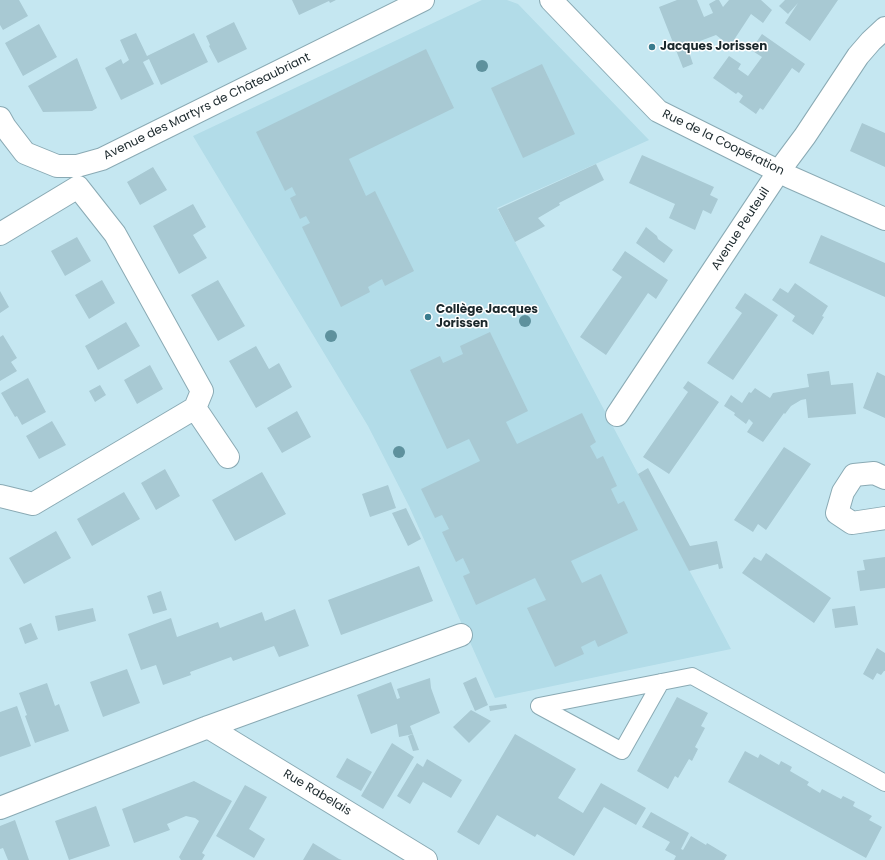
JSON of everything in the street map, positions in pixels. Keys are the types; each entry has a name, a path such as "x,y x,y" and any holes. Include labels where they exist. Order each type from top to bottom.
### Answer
{"street":[{"name":"Avenue des Martyrs de Châteaubriant","path":"0,234 71,173 423,0"},
{"name":"Rue de la Coopération","path":"551,0 658,111 779,171 885,219"},
{"name":"Avenue Peuteuil","path":"617,416 779,171 805,136 858,56 885,28"},
{"path":"0,118 5,127 26,153 71,173 115,234 202,391 194,408 33,504 0,496"},
{"path":"194,408 228,457"},
{"path":"885,478 874,473 854,475 843,492 837,513 852,523 885,518"},
{"path":"0,808 208,727 461,635"},
{"name":"Rue Rabelais","path":"208,727 426,860"}],"lane":[{"path":"661,682 622,751 539,706 661,682 692,676 885,783"}],"shaded area":[{"name":"Collège Jacques Jorissen","path":"482,0 507,0 518,4 649,140 497,208 731,649 495,698 409,506 368,426 193,136"}],"building":[{"path":"0,0 19,0 28,16 3,30 0,25"},
{"path":"292,0 336,0 330,3 329,1 299,15"},
{"path":"677,0 697,0 704,17 713,13 709,4 716,0 719,0 723,7 729,0 761,0 772,10 763,23 751,14 730,46 716,35 687,46 693,64 683,68 659,7"},
{"path":"785,0 838,0 810,41 785,23 798,3 788,14 779,6"},
{"path":"234,22 247,49 218,63 209,46 210,45 206,36"},
{"path":"39,24 57,57 23,76 5,43"},
{"path":"136,33 147,56 194,33 208,62 161,85 149,59 143,62 154,84 121,100 105,68 121,59 123,64 129,60 120,40"},
{"path":"762,34 805,64 799,73 792,68 763,110 760,108 756,114 739,102 743,96 738,92 736,94 713,78 729,56 741,64 738,69 748,76 762,57 751,50"},
{"path":"426,49 454,108 349,159 366,196 375,191 414,271 385,286 382,279 368,287 370,292 341,307 302,227 310,223 306,216 300,219 290,198 296,195 292,187 285,191 256,132"},
{"path":"77,58 97,108 92,111 43,112 28,86"},
{"path":"542,64 575,134 523,158 491,88"},
{"path":"862,123 885,133 885,167 850,151"},
{"path":"642,155 714,187 710,195 718,199 711,214 703,210 695,230 669,218 675,204 629,183"},
{"path":"596,164 604,180 559,203 560,205 538,218 545,226 515,242 498,209"},
{"path":"153,167 167,190 140,205 127,182"},
{"path":"193,204 206,227 193,235 207,258 179,274 153,226"},
{"path":"646,227 657,236 658,239 673,250 664,263 636,243"},
{"path":"821,235 885,263 885,297 809,263"},
{"path":"77,237 91,261 65,276 51,251"},
{"path":"625,251 668,280 656,299 648,293 606,355 580,337 622,277 612,270"},
{"path":"102,280 115,303 89,319 75,295"},
{"path":"218,280 245,326 218,341 191,295"},
{"path":"795,283 828,306 822,316 824,317 813,335 792,321 795,316 772,300 780,288 788,293"},
{"path":"0,291 9,307 0,313"},
{"path":"745,293 778,315 733,380 707,363 742,313 735,308"},
{"path":"126,322 140,346 98,370 85,346"},
{"path":"490,332 528,411 506,422 517,444 582,413 596,442 590,446 597,459 603,456 617,486 611,489 618,504 624,501 638,530 571,561 582,583 601,574 628,633 598,647 595,640 581,647 584,654 555,667 527,608 546,600 535,578 476,605 463,576 470,573 463,558 456,562 442,532 449,529 442,515 435,518 421,489 480,461 469,439 447,449 410,370 440,356 443,363 463,354 460,346"},
{"path":"3,335 17,358 11,362 17,371 0,381 0,337"},
{"path":"256,346 269,369 279,363 292,387 256,408 229,361"},
{"path":"150,365 163,389 137,404 124,380"},
{"path":"829,371 831,385 853,383 856,414 808,418 806,399 801,400 791,406 785,414 784,413 763,442 747,432 753,423 749,419 746,424 734,415 735,413 724,406 731,395 742,403 749,392 751,393 755,388 770,398 773,393 809,387 807,374"},
{"path":"877,372 885,376 885,418 863,408"},
{"path":"28,378 46,412 22,425 17,416 15,417 1,393"},
{"path":"688,381 719,402 669,474 643,457 688,392 683,388"},
{"path":"100,385 106,395 95,402 89,391"},
{"path":"297,411 311,437 282,453 267,428"},
{"path":"52,421 66,445 39,459 26,436"},
{"path":"784,447 811,464 766,530 758,524 753,532 734,520"},
{"path":"648,468 690,546 717,541 723,568 719,569 718,564 689,571 638,474"},
{"path":"165,469 180,496 156,510 141,483"},
{"path":"262,472 286,514 235,541 212,500"},
{"path":"388,485 396,508 370,517 362,494"},
{"path":"124,492 140,519 92,546 77,519"},
{"path":"406,508 421,539 408,546 392,513"},
{"path":"56,531 71,558 24,584 9,558"},
{"path":"766,553 831,598 814,623 742,573 754,557 761,561"},
{"path":"885,557 885,588 860,591 857,571 865,570 863,560"},
{"path":"419,566 433,601 341,635 328,600"},
{"path":"161,591 167,610 153,614 147,596"},
{"path":"855,606 858,625 835,628 832,609"},
{"path":"93,608 96,621 58,631 55,616"},
{"path":"295,609 309,646 279,657 274,646 233,661 231,657 190,672 191,675 163,685 156,665 141,670 128,634 171,618 177,637 218,622 220,628 262,612 265,621"},
{"path":"31,623 38,639 25,644 19,628"},
{"path":"877,648 885,653 885,671 881,675 877,673 873,680 863,674"},
{"path":"127,669 140,703 103,717 90,682"},
{"path":"476,677 488,705 475,711 463,683"},
{"path":"430,678 431,688 440,713 410,726 413,734 399,737 397,724 371,734 357,695 391,682 397,699 400,698 397,689"},
{"path":"47,683 55,706 59,704 69,731 35,743 25,716 27,715 19,693"},
{"path":"677,697 708,713 701,726 705,728 695,747 698,749 692,761 689,759 678,778 675,776 668,789 637,771"},
{"path":"506,704 507,708 490,711 489,706"},
{"path":"17,706 31,746 0,757 0,712"},
{"path":"471,710 491,721 469,743 453,727"},
{"path":"413,734 419,750 413,751 408,736"},
{"path":"515,734 576,769 558,798 583,813 601,783 646,808 636,825 604,807 574,856 537,834 535,837 497,815 479,845 457,832"},
{"path":"392,743 414,757 383,809 361,796"},
{"path":"745,751 758,758 760,754 779,765 781,761 792,767 790,771 809,782 807,785 820,793 822,789 841,799 843,796 855,802 853,806 872,816 869,820 882,827 866,858 728,782"},
{"path":"347,758 372,772 361,791 336,777"},
{"path":"427,759 462,780 451,798 423,782 410,804 397,796 417,763 423,767"},
{"path":"194,781 232,801 202,853 205,855 202,860 181,860 179,857 199,821 195,818 186,816 167,824 170,830 134,843 122,809"},
{"path":"245,785 267,797 249,829 265,839 254,858 216,836"},
{"path":"96,806 110,846 69,860 55,821"},
{"path":"651,812 689,833 681,849 683,850 691,836 706,845 707,843 727,855 724,860 674,860 676,856 665,850 670,842 642,827"},
{"path":"15,820 29,860 8,860 3,848 0,849 0,826"},
{"path":"313,843 339,859 342,860 303,860"}],"place":[{"name":"Jacques Jorissen","path":"652,47"},
{"name":"Collège Jacques Jorissen","path":"428,317"}]}
